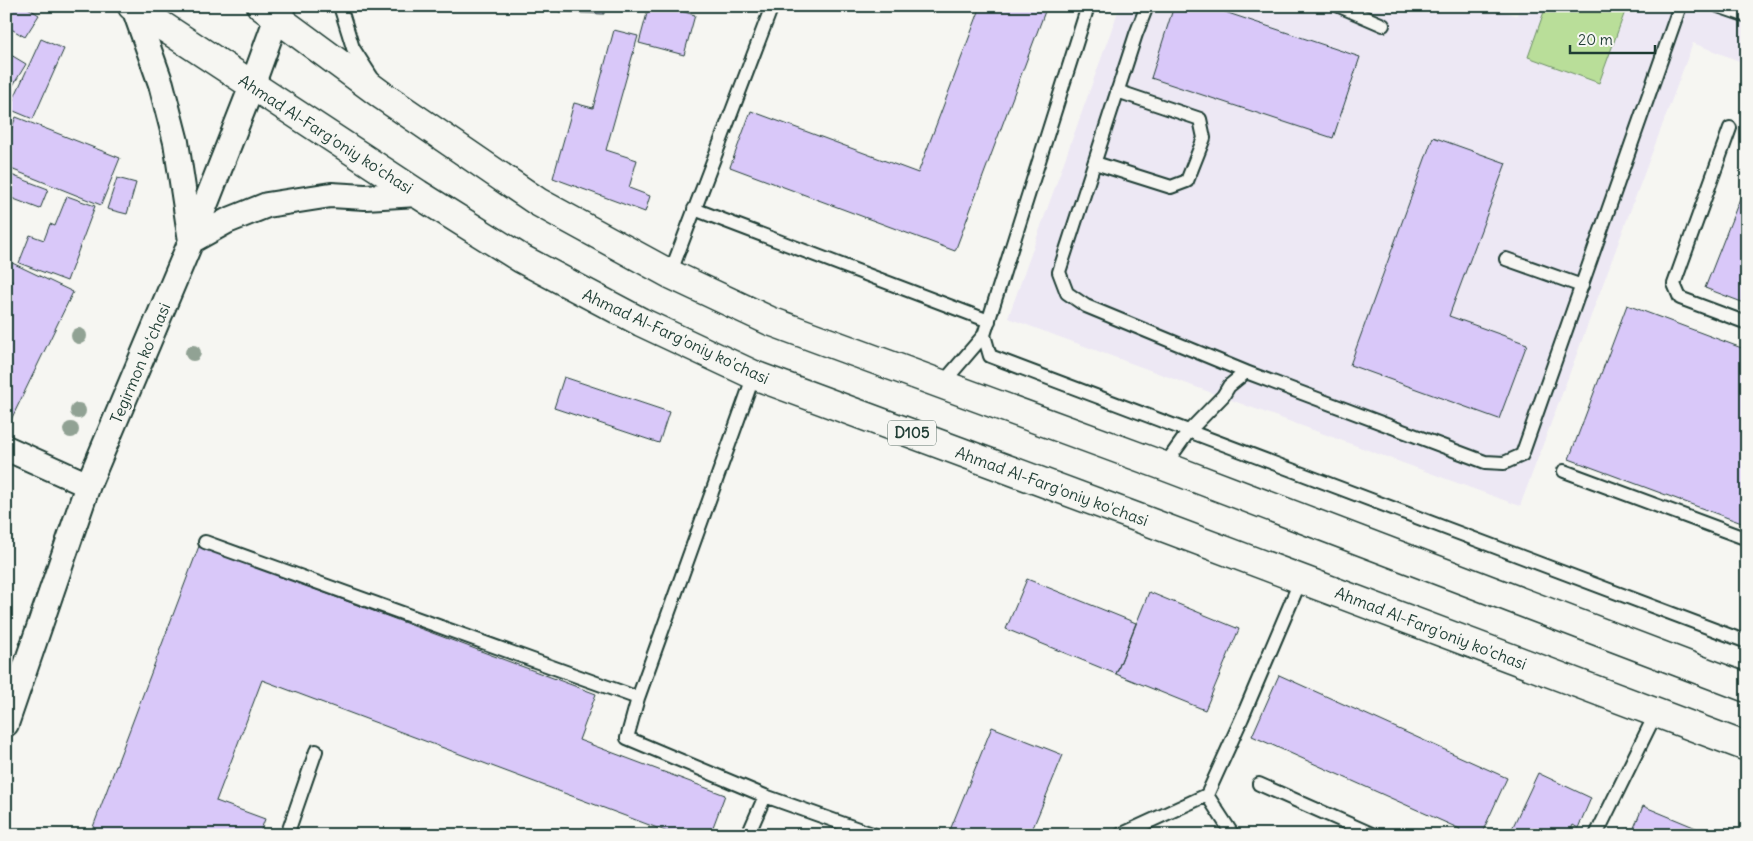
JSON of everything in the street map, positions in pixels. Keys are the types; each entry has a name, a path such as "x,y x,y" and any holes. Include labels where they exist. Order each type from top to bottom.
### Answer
{"highway":[{"name":"Ahmad Al-Farg'oniy ko'chasi","path":"133,7 522,260 641,322 754,374 1747,748"},
{"path":"274,10 383,96 538,202 670,274 770,322 1164,466 1747,688"}],"street":[{"path":"133,7 162,84 176,142 191,241 227,221 267,204 331,195 365,197 418,194"},
{"name":"Tegirmon koʻchasi","path":"6,724 88,485 191,241 252,86 274,10"},
{"path":"6,448 88,485"}],"lane":[{"path":"340,6 353,48 383,96"},
{"path":"670,274 772,6"},
{"path":"942,384 984,335 1088,6"},
{"path":"1147,6 1117,91 1059,272 1067,293 1086,306 1246,372 1485,462 1504,463 1522,455 1680,6"},
{"path":"1339,6 1383,25"},
{"path":"1718,6 1747,16"},
{"path":"1095,163 1171,187 1187,181 1204,138 1200,119 1117,91"},
{"path":"1730,128 1674,284 1680,298 1747,323"},
{"path":"694,209 989,320"},
{"path":"1506,260 1582,286"},
{"path":"984,335 990,356 1747,642"},
{"path":"1164,466 1189,431 1223,396 1228,386 1246,372"},
{"path":"754,374 638,698 627,738 765,796 875,835"},
{"path":"1564,471 1747,539"},
{"path":"205,542 638,698"},
{"path":"1120,835 1207,795 1301,579"},
{"path":"1596,835 1656,713"},
{"path":"287,835 316,751"},
{"path":"1259,784 1374,835"},
{"path":"1207,795 1233,835"},
{"path":"748,835 765,796"}],"shaded area":[{"path":"1120,6 1489,6 1517,16 1519,6 1747,6 1747,64 1693,43 1520,506 1008,318"}],"green space":[{"path":"1546,6 1627,6 1599,83 1528,57"}],"building":[{"path":"6,6 25,6 39,15 25,37 6,26"},
{"path":"559,6 604,6 604,14 559,12"},
{"path":"649,6 663,6 695,15 684,55 639,43"},
{"path":"981,6 1047,6 955,251 730,167 751,111 918,173"},
{"path":"1174,6 1207,6 1360,57 1333,138 1151,78"},
{"path":"614,30 638,36 606,150 637,160 629,188 650,196 645,212 553,178 574,103 593,108"},
{"path":"41,39 64,49 33,119 9,109"},
{"path":"6,52 26,64 6,97"},
{"path":"6,111 12,115 6,123"},
{"path":"16,117 120,158 101,205 6,167 6,142"},
{"path":"1433,137 1506,163 1449,316 1527,344 1499,419 1350,365"},
{"path":"6,173 48,189 40,209 6,196"},
{"path":"117,178 136,183 127,214 107,209"},
{"path":"67,196 95,206 67,281 19,263 30,235 44,240 50,224 55,226"},
{"path":"1741,196 1747,198 1747,304 1705,288"},
{"path":"6,260 73,292 6,430 6,294 12,281 6,278"},
{"path":"1627,305 1747,350 1747,525 1569,459"},
{"path":"564,377 669,412 659,443 554,408"},
{"path":"199,546 596,694 579,740 725,795 710,835 676,835 262,680 216,801 265,819 259,835 90,835"},
{"path":"1027,579 1136,623 1116,674 1006,629"},
{"path":"1149,592 1239,629 1205,710 1116,674"},
{"path":"1279,675 1507,778 1481,835 1457,835 1460,829 1252,736"},
{"path":"992,727 1063,755 1030,835 948,835"},
{"path":"1538,773 1591,798 1578,828 1573,825 1568,835 1509,835"},
{"path":"1643,806 1713,835 1631,835"}]}
